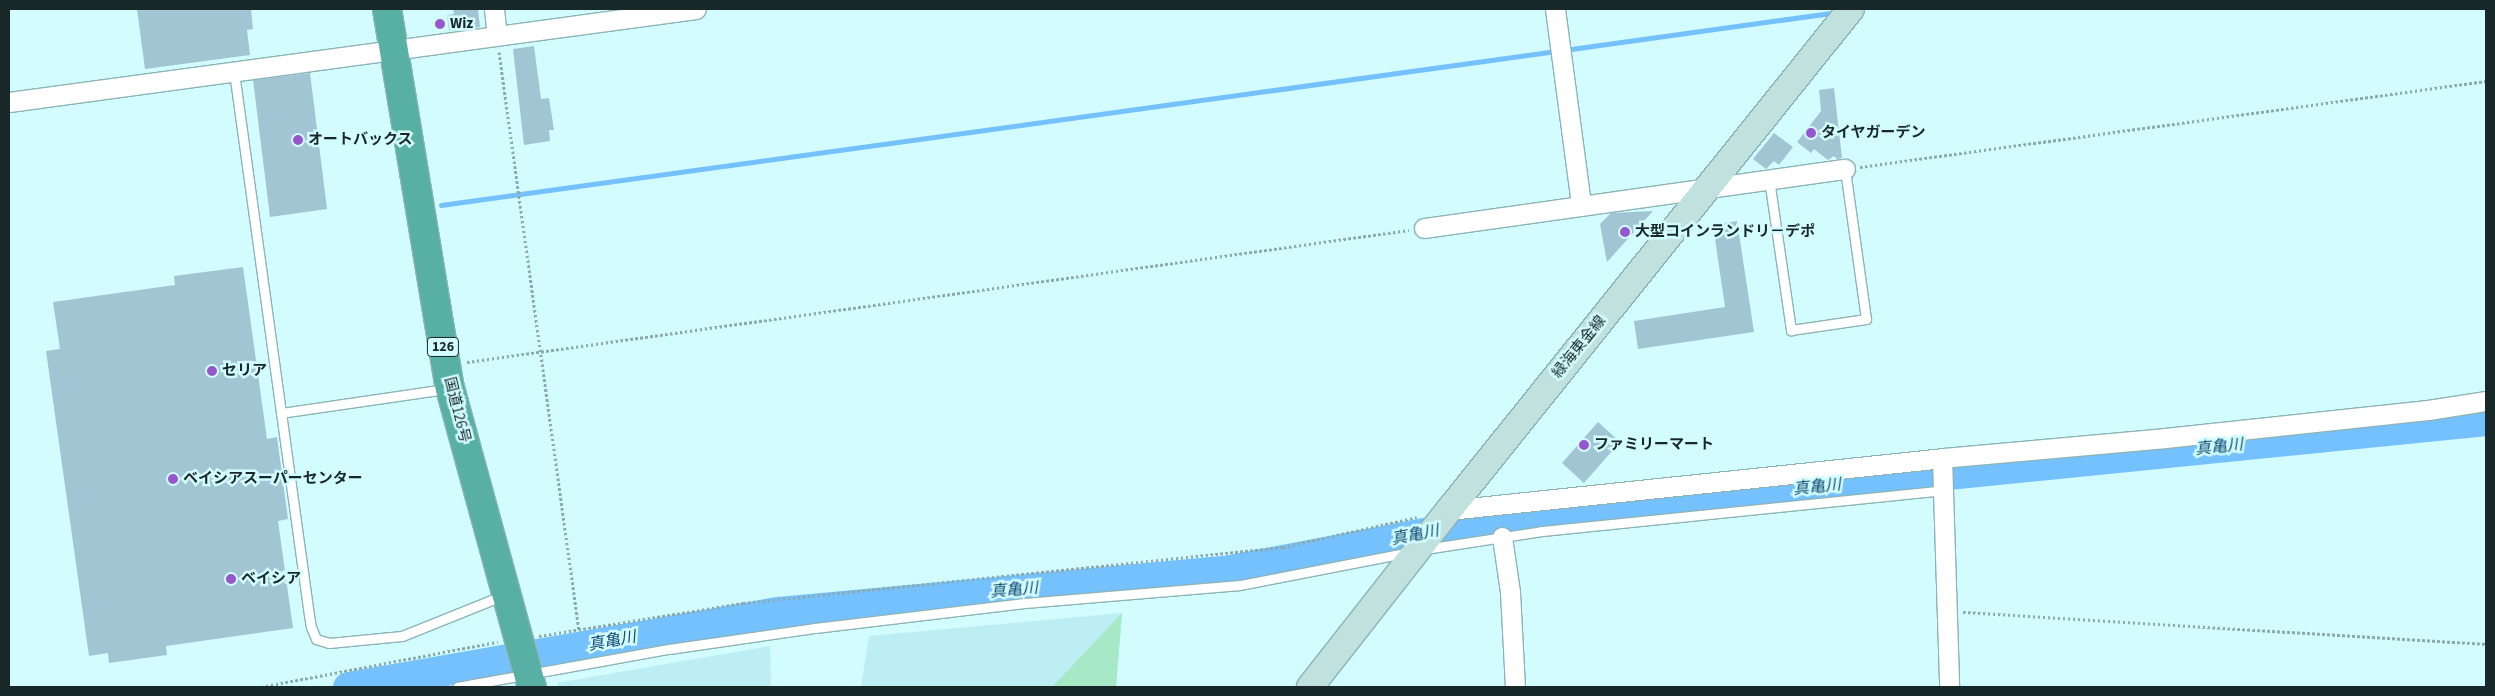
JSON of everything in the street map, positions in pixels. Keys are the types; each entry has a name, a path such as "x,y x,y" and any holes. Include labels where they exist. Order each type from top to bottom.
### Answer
{"highway":[{"name":"国道126号","path":"387,9 392,50 448,377 505,595 530,681"}],"main road":[{"name":"緑海東金線","path":"1310,687 1417,550 1851,9"}],"street":[{"path":"494,9 497,36"},
{"path":"9,102 696,9"},
{"path":"1555,9 1581,205"},
{"path":"1424,228 1845,169"},
{"path":"1449,510 1942,458 2185,436 2428,410 2486,401"},
{"path":"1942,458 1945,490 1948,687"},
{"path":"1502,537 1510,592 1515,687"}],"lane":[{"path":"234,72 311,627 316,638 329,643 402,636 505,595"},
{"path":"1769,179 1791,330 1866,319 1845,169"},
{"path":"281,414 448,377"},
{"path":"458,687 530,681 669,649 815,628 1025,603 1240,585 1417,550 1502,537 1681,515 1945,490"}],"path":[{"path":"497,36 579,631"},
{"path":"1845,169 2486,81"},
{"path":"448,377 540,352 1424,228"},
{"path":"261,687 518,638 579,631 743,603 1283,547 1449,510"},
{"path":"1947,611 2486,644"}],"shaded area":[{"path":"1122,613 1116,687 861,687 869,636"},
{"path":"770,646 771,687 559,687 557,683"}],"green space":[{"path":"1122,613 1116,687 1052,687"}],"building":[{"path":"137,9 251,9 253,29 247,30 250,55 145,69"},
{"path":"453,9 478,9 480,27 449,31 447,15 454,14"},
{"path":"534,46 541,99 549,98 554,130 549,130 550,141 524,145 513,49"},
{"path":"310,73 327,209 270,217 253,80"},
{"path":"1834,88 1842,158 1837,159 1834,156 1828,160 1814,149 1811,153 1797,142 1821,111 1819,90"},
{"path":"1774,133 1793,147 1779,165 1774,161 1766,169 1753,159"},
{"path":"1653,211 1607,262 1600,224 1611,213"},
{"path":"1737,221 1754,332 1638,349 1634,321 1725,307 1713,225"},
{"name":"ベイシアスーパーセンター","path":"243,267 267,439 277,437 288,519 278,521 293,628 166,646 167,655 109,663 108,653 89,656 46,351 60,349 53,302 175,285 174,276"},
{"path":"1598,422 1620,442 1584,483 1562,463"}],"waterway":[{"path":"1564,50 1838,12"},
{"path":"441,205 1556,51"},
{"name":"真亀川","path":"348,687 779,612 1230,570 1491,520 2486,420"}],"place":[{"name":"Wiz","path":"440,24"},
{"name":"タイヤガーデン","path":"1811,133"},
{"name":"オートバックス","path":"298,140"},
{"name":"大型コインランドリ－デポ","path":"1625,232"},
{"name":"セリア","path":"212,371"},
{"name":"ファミリーマート","path":"1584,445"},
{"name":"ベイシアスーパーセンター","path":"173,479"},
{"name":"ベイシア","path":"231,579"}]}
